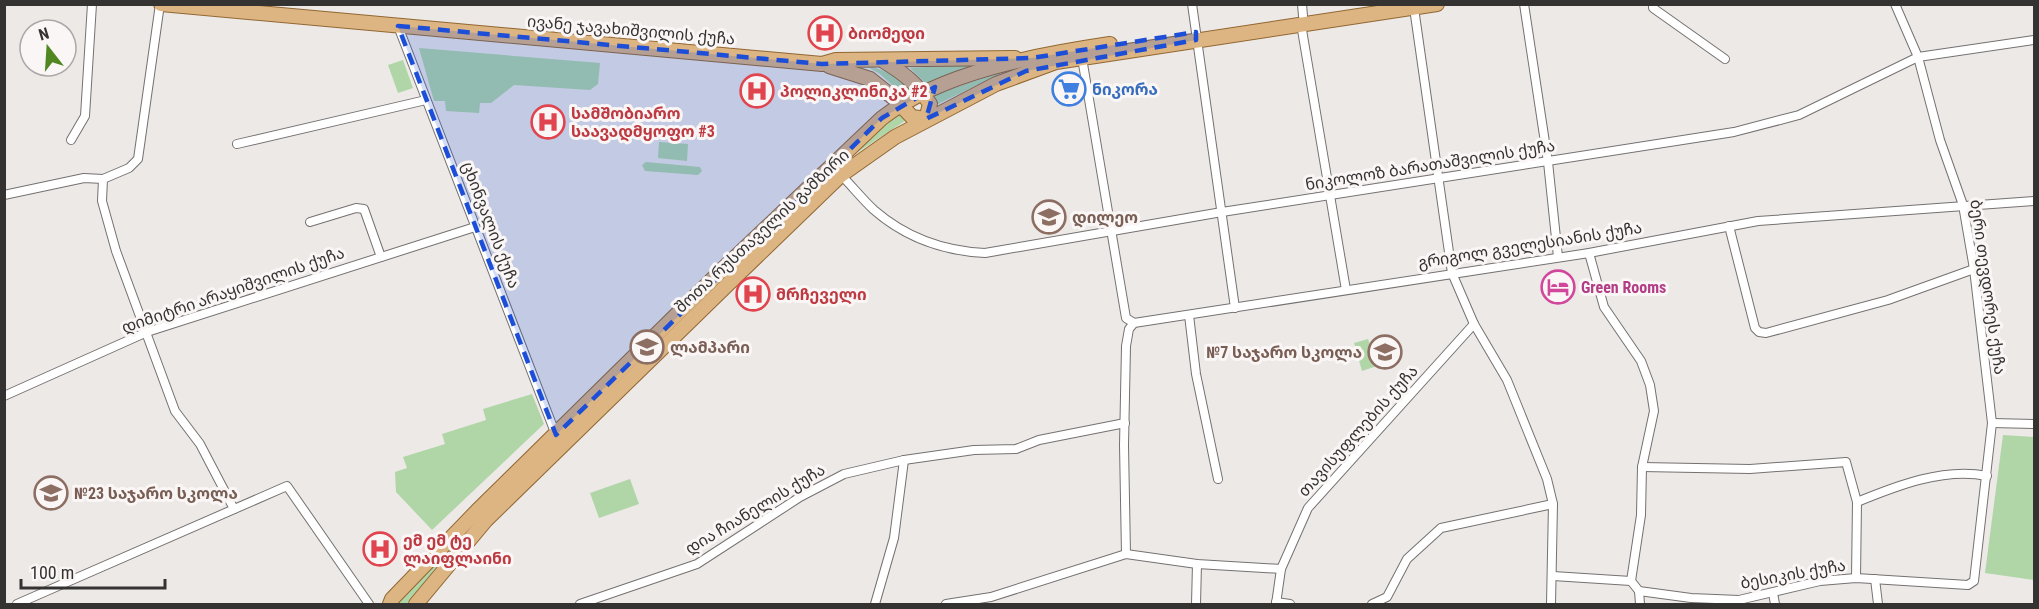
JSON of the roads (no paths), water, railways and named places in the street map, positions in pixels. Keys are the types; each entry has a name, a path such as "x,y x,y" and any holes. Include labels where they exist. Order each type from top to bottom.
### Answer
{"main road":[{"name":"ივანე ჯავახიშვილის ქუჩა","path":"161,4 822,64 836,60 1032,58"},
{"name":"შოთა რუსთაველის გამზირი","path":"416,604 486,520 841,176 886,143 927,119 1026,72 1082,58 1302,15 1379,4"},
{"name":"შოთა რუსთაველის გამზირი","path":"1302,15 1414,8 1437,4"},
{"name":"შოთა რუსთაველის გამზირი","path":"388,603 724,268 858,140 901,104 923,93 1032,58 1196,36"},
{"path":"822,64 870,79 901,104 912,117 927,119 930,105 923,93 905,74 883,61"}],"street":[{"path":"71,140 85,116 92,4"},
{"path":"4,195 84,178 103,179 123,172 138,159 161,4"},
{"path":"1192,4 1235,308"},
{"path":"1524,4 1548,162 1558,257"},
{"path":"1653,4 1653,8 1725,59"},
{"name":"ბერი თევდორეს ქუჩა","path":"1895,4 1918,57 1940,140 1963,205 1974,269 1992,423 1974,581 1971,583"},
{"path":"1414,8 1452,273 1474,324 1507,380 1523,416 1541,459 1552,504 1551,604"},
{"path":"1302,15 1346,290"},
{"name":"ცხინვალის ქუჩა","path":"398,26 556,435"},
{"name":"ნიკოლოზ ბარათაშვილის ქუჩა","path":"841,176 873,209 905,233 962,252 985,253 1222,212 1723,134 1779,122 1799,115 1918,57 2034,40"},
{"path":"1082,58 1126,318 1134,323 1128,329 1126,346 1126,554"},
{"path":"237,144 426,100"},
{"path":"103,179 102,201 116,251 175,411 200,444 234,509"},
{"name":"გრიგოლ გველესიანის ქუჩა","path":"1134,323 1589,253 1729,226 1789,218 2034,201"},
{"path":"310,222 356,208 364,209 381,257"},
{"name":"დიმიტრი არაყიშვილის ქუჩა","path":"4,396 147,332 475,226"},
{"path":"1729,226 1755,328 1759,332 1766,333 1888,300 1974,269"},
{"path":"1589,253 1604,307 1641,361 1650,385 1654,411 1642,467 1641,515 1631,581 1639,591 1640,604"},
{"path":"1189,315 1196,374 1213,441 1218,478"},
{"name":"თავისუფლების ქუჩა","path":"1276,603 1281,569 1308,508 1474,324"},
{"name":"დია ჩიანელის ქუჩა","path":"580,604 697,564 800,497 844,474 904,460 974,450 1016,449 1039,440 1125,423"},
{"path":"1992,423 2034,424"},
{"path":"875,604 894,538 904,460"},
{"path":"1642,467 1740,469 1844,462 1847,464 1857,502 1856,578"},
{"path":"1857,502 1886,490 1933,478 1973,474 1987,476"},
{"path":"17,604 287,486 369,604"},
{"path":"1372,604 1387,597 1407,559 1441,528 1552,504"},
{"path":"946,604 991,597 1126,554 1197,564 1281,569"},
{"path":"1196,604 1197,564"},
{"path":"1553,576 1631,581"},
{"name":"ბესიკის ქუჩა","path":"1639,591 1691,598 1739,600 1820,581 1856,578 1971,583"},
{"path":"1875,579 1878,604"},
{"path":"1773,593 1775,604"},
{"path":"1276,603 1290,604"}],"place":[{"name":"ბიომედი","path":"825,33"},
{"name":"ნიკორა","path":"1069,89"},
{"name":"პოლიკლინიკა #2","path":"757,91"},
{"name":"სამშობიარო საავადმყოფო #3","path":"548,122"},
{"name":"დილეო","path":"1049,217"},
{"name":"Green Rooms","path":"1558,287"},
{"name":"მრჩეველი","path":"753,294"},
{"name":"ლამპარი","path":"647,347"},
{"name":"№7 საჯარო სკოლა","path":"1385,352"},
{"name":"№23 საჯარო სკოლა","path":"51,493"},
{"name":"ემ ემ ტე ლაიფლაინი","path":"380,549"}]}
